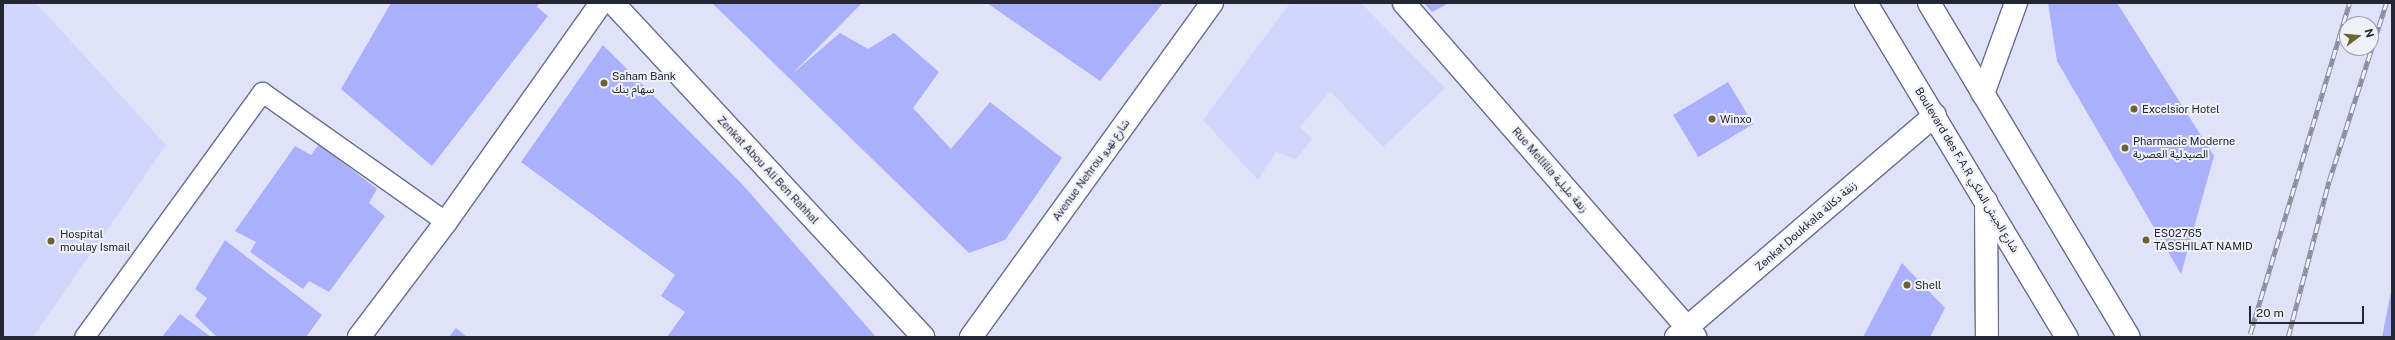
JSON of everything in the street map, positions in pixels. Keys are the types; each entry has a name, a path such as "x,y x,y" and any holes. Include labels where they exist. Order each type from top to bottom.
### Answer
{"main road":[{"path":"359,337 446,222 601,3"},
{"name":"Zenkat Abou Ali Ben Rahhal","path":"613,3 923,337"},
{"name":"Avenue Nehrou شارع نهرو","path":"971,337 1212,3"},
{"name":"Rue Mellilia زنقة مليلية","path":"1404,3 1686,334"},
{"name":"Boulevard des F.A.R شارع الجيش الملكي","path":"1866,3 1935,115 2067,337"},
{"path":"1929,3 2128,337"},
{"path":"1983,94 2016,3"},
{"name":"Zenkat Doukkala زنقة دكالة","path":"1686,334 1935,115"},
{"path":"1986,201 1987,337"}],"lane":[{"path":"84,337 262,92 446,222"}],"shaded area":[{"name":"Hospital moulay Ismail","path":"3,3 36,3 166,145 33,337 3,337"},
{"path":"1290,3 1361,3 1445,88 1383,147 1330,91 1300,127 1312,139 1296,159 1276,152 1258,180 1203,120"}],"building":[{"path":"391,3 539,3 537,7 548,16 432,166 341,89"},
{"path":"712,3 862,3 792,74 840,33 868,49 894,33 939,72 913,108 951,149 990,102 1062,158 1005,240 969,253"},
{"path":"987,3 1163,3 1100,81"},
{"path":"1424,3 1449,3 1432,12"},
{"name":"Excelsior Hotel","path":"2048,3 2117,3 2214,156 2181,274 2057,61"},
{"path":"603,45 742,184 876,337 667,337 685,312 661,296 675,275 521,162"},
{"name":"Winxo","path":"1728,82 1753,124 1698,157 1673,115"},
{"path":"319,144 377,189 369,203 385,216 329,292 309,281 303,289 250,252 256,242 235,231 295,146 311,155"},
{"path":"225,240 322,315 306,337 217,337 195,316 207,298 195,289"},
{"name":"Shell","path":"1902,263 1945,308 1930,337 1863,337"},
{"path":"2391,292 2392,337 2382,337"},
{"path":"180,314 211,337 162,337"},
{"path":"456,328 467,337 449,337"}],"railway":[{"path":"2250,334 2349,3"},
{"path":"2288,337 2329,181 2386,3"}],"place":[{"name":"Saham Bank سهام بنك","path":"604,83"},
{"name":"Excelsior Hotel","path":"2134,109"},
{"name":"Winxo","path":"1712,119"},
{"name":"Pharmacie Moderne الصيدلية العصرية","path":"2125,148"},
{"name":"ES02765 TASSHILAT NAMID","path":"2146,240"},
{"name":"Hospital moulay Ismail","path":"51,241"},
{"name":"Shell","path":"1907,285"}]}
